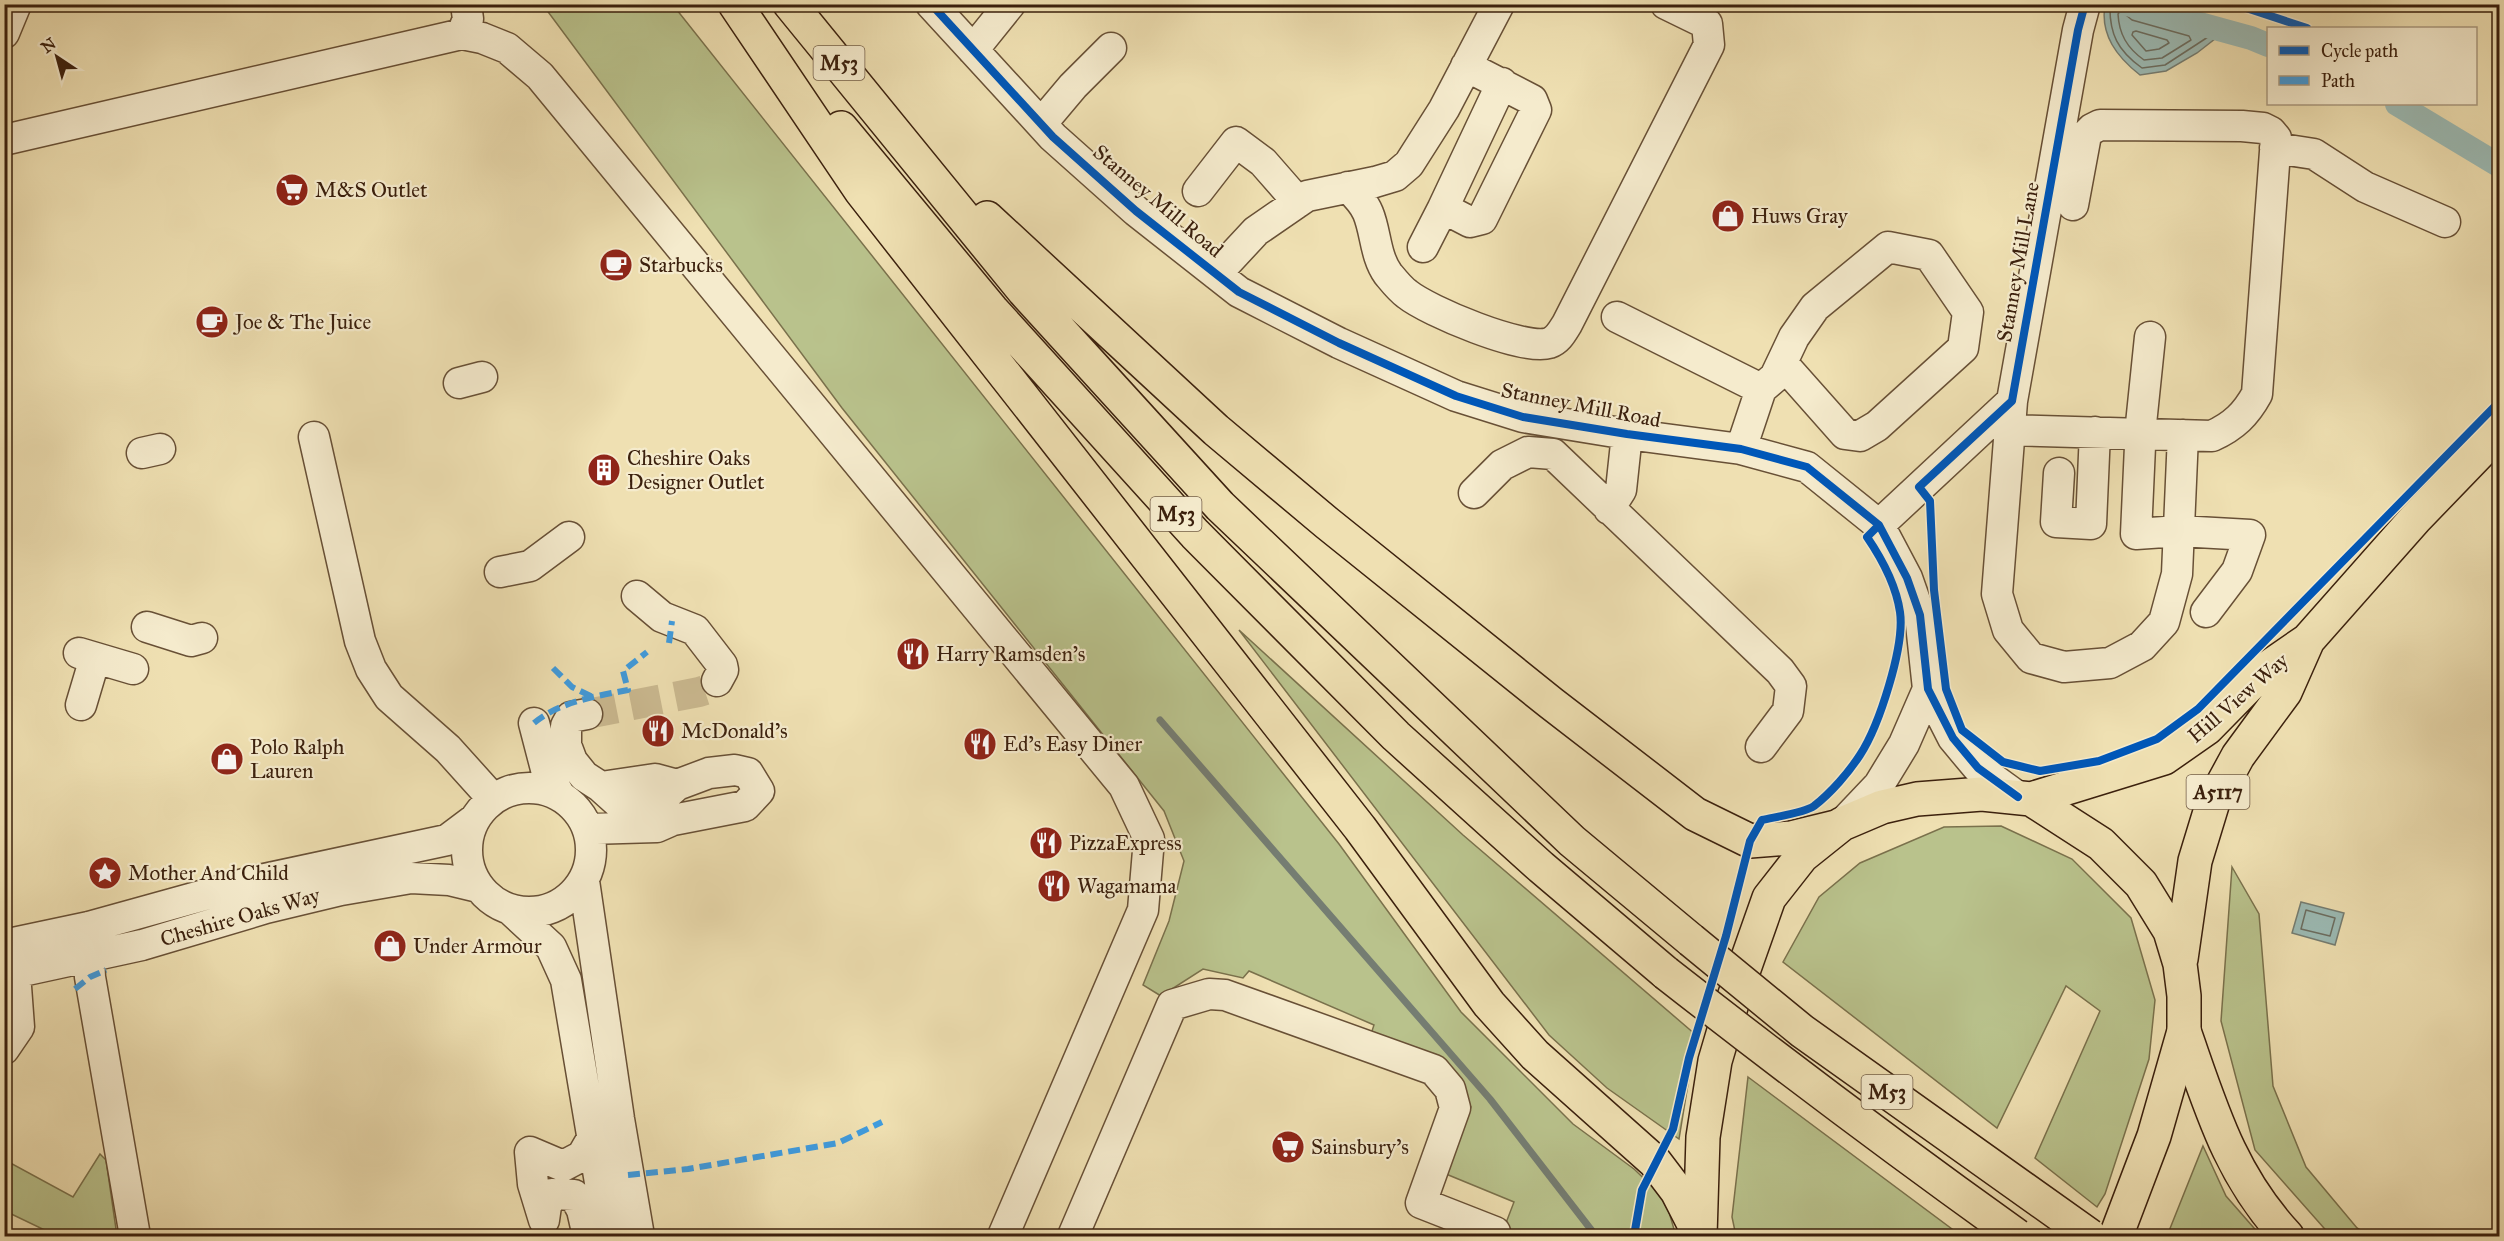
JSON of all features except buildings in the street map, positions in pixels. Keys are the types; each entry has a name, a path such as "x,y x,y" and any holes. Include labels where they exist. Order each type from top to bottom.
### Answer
{"main road":[{"name":"M53","path":"737,4 992,310 1194,534 1396,736 1541,867 1666,973 1802,1079 2017,1236"},
{"path":"737,4 861,191 1360,828 1489,1004 1534,1055 1655,1162 1677,1191 1699,1234"},
{"name":"M53","path":"790,4 1024,291 1220,506 1572,841 1802,1031 2090,1236"},
{"path":"888,123 1016,246 1216,430 1495,658 1695,814 1750,841 1791,838 1839,825 1882,807 1917,799 1982,794 2025,798 2101,844 2141,884 2170,931 2180,964 2184,996 2184,1031 2154,1136 2116,1236"},
{"name":"Hill View Way","path":"2025,798 2164,758 2207,728 2263,671 2307,640 2415,519 2499,431"},
{"name":"Hill View Way","path":"2180,964 2195,861 2213,802 2238,756 2285,692 2307,640"},
{"path":"1699,1234 1703,1137 1715,1061 1733,1000 1769,898 1802,856 1839,825"},
{"path":"2184,1031 2219,1132 2240,1174 2265,1213 2287,1236"}],"street":[{"path":"4,33 16,4"},
{"path":"462,34 468,19 466,4"},
{"name":"Stanney Mill Road","path":"931,4 1041,124 1136,211 1239,291 1319,333 1456,396 1523,417 1741,449 1807,467 1879,525 1907,578 1920,615 1928,689 1953,738 1978,768 2025,798"},
{"path":"973,50 1010,4"},
{"path":"1216,274 1256,231 1307,196 1395,176 1409,164 1499,4"},
{"path":"1348,187 1367,211 1382,261 1388,273 1407,294 1447,316 1506,339 1536,345 1550,343 1559,337 1567,324 1709,45 1707,24 1666,4"},
{"name":"Stanney Mill Lane","path":"2081,17 2010,415 1997,594 2008,630 2031,658 2064,667 2110,663 2142,646 2164,622 2177,574 2183,435"},
{"path":"4,140 462,34 482,38 507,48 540,76 1118,778 1149,839 1143,910 1004,1236"},
{"path":"1041,124 1073,86 1111,48"},
{"path":"1443,208 1470,222 1482,219 1536,110 1532,99 1466,66"},
{"path":"1423,247 1502,83"},
{"path":"1879,525 2010,415 2095,432 2212,436 2229,429 2247,412 2257,394 2276,148 2276,138 2271,132 2242,126 2100,125 2086,135 2073,206"},
{"path":"1198,191 1236,142 1263,162 1298,202"},
{"path":"2276,148 2314,154 2365,187 2445,222"},
{"path":"1741,449 1761,389 1775,377 1794,337 1815,307 1888,247 1929,255 1968,312 1963,348 1876,426 1860,436 1845,434 1782,363"},
{"path":"1617,317 1761,389"},
{"path":"2150,337 2140,434 2136,534 2179,531 2250,534 2237,571 2206,612"},
{"path":"2059,472 2056,522 2091,524 2095,432"},
{"path":"1609,509 1621,490 1627,434"},
{"path":"315,438 360,641 371,669 389,697 448,749 484,809"},
{"path":"1474,493 1502,465 1528,452 1552,454 1780,670 1791,686 1788,711 1761,747"},
{"path":"500,572 530,566 569,537"},
{"path":"637,596 662,616 695,630 722,665 723,670 717,681"},
{"path":"147,627 191,641 202,638"},
{"path":"81,705 87,655 133,669"},
{"name":"Stanney Mill Road","path":"1839,825 1879,785 1904,744 1928,689"},
{"path":"587,714 571,717 566,726 566,746 572,761 584,776 601,787 655,779 677,785 708,773 735,770 748,773 759,791 745,806 672,820 657,827 588,829"},
{"path":"534,723 547,773 560,796"},
{"path":"532,788 560,796 576,810 588,829 591,856 584,881 575,893 561,904 528,913 496,904 478,887 469,867 467,846 470,830 484,809 512,790 532,788"},
{"name":"Cheshire Oaks Way","path":"4,945 89,927 255,881 447,840 484,809"},
{"name":"Cheshire Oaks Way","path":"10,974 142,945 266,908 341,890 411,878 449,880 478,887"},
{"path":"584,881 617,1108 639,1236"},
{"path":"512,910 551,947 567,980 609,1236"},
{"path":"89,957 90,977 135,1236"},
{"path":"4,1049 19,1027 10,974"},
{"path":"1073,1236 1172,1005 1209,994 1235,999 1434,1070 1450,1089 1455,1108 1421,1203 1495,1232"},
{"path":"588,1236 582,1210 574,1196 552,1194 546,1206 544,1220 533,1184 530,1152 563,1166 582,1156 593,1137"}],"green space":[{"path":"543,5 673,5 1339,844 1461,1012 1573,1124 1634,1169 1659,1193 1669,1212 1676,1236 1501,1236 1514,1202 1446,1174 1471,1107 1440,1067 1370,1037 1374,1025 1249,971 1243,978 1203,969 1161,996 1143,985 1169,921 1184,861 1164,811 842,408"},
{"path":"1239,630 1463,835 1696,1035 1679,1139 1607,1088 1549,1035"},
{"path":"2001,826 2072,859 2131,918 2155,1000 2149,1059 2105,1194 2097,1207 2035,1158 2100,1011 2066,986 1997,1128 1783,962 1819,897 1860,863 1944,827"},
{"path":"2232,867 2259,914 2273,1086 2306,1167 2357,1228 2370,1236 2331,1236 2255,1150 2221,1021"},
{"path":"1748,1077 1956,1232 1954,1236 1736,1236 1732,1217"},
{"path":"2203,1146 2226,1196 2261,1236 2167,1236"},
{"path":"100,1154 106,1160 117,1236 57,1236 5,1211 5,1160 73,1197"}],"water":[{"path":"2105,5 2127,5 2225,31 2197,53 2166,71 2140,75 2124,61 2108,36 2104,16"},
{"path":"2301,902 2344,913 2335,945 2292,933"}],"waterway":[{"path":"2127,4 2251,38 2267,45"},
{"path":"2399,105 2500,166"},
{"path":"1160,720 1490,1099 1596,1236"}],"tunnel":[{"path":"587,714 699,692 708,689 717,681"}],"marked path":[{"path":"669,643 672,621"},
{"path":"534,723 566,705 628,690 623,671 647,652"},
{"path":"553,668 572,687 593,697"},
{"path":"75,989 90,977 106,970"},
{"path":"628,1175 688,1169 838,1143 882,1122"}],"cycle path":[{"path":"931,4 1053,137 1136,211 1239,292 1339,343 1456,396 1523,417 1741,449 1807,467 1879,525 1907,578 1920,615 1928,689 1953,738 1978,768 2018,797"},
{"path":"2085,4 2078,30 2012,401 1919,487 1930,501 1934,590 1946,689 1962,730 2003,762 2040,771 2099,761 2157,739 2198,709 2500,401"},
{"path":"2234,4 2304,27"},
{"path":"1634,1236 1642,1190 1673,1129 1689,1058 1726,936 1750,841 1762,820 1797,813 1814,806 1833,789 1860,755 1882,706 1899,645 1900,612 1892,582 1867,537 1879,525"}],"place":[{"name":"M&S Outlet","path":"292,190"},
{"name":"Huws Gray","path":"1728,216"},
{"name":"Starbucks","path":"616,265"},
{"name":"Joe & The Juice","path":"212,322"},
{"name":"Cheshire Oaks Designer Outlet","path":"604,470"},
{"name":"Harry Ramsden's","path":"913,654"},
{"name":"McDonald's","path":"658,731"},
{"name":"Ed's Easy Diner","path":"980,744"},
{"name":"Polo Ralph Lauren","path":"227,759"},
{"name":"PizzaExpress","path":"1046,843"},
{"name":"Mother And Child","path":"105,873"},
{"name":"Wagamama","path":"1054,886"},
{"name":"Under Armour","path":"390,946"},
{"name":"Sainsbury's","path":"1288,1147"}]}
